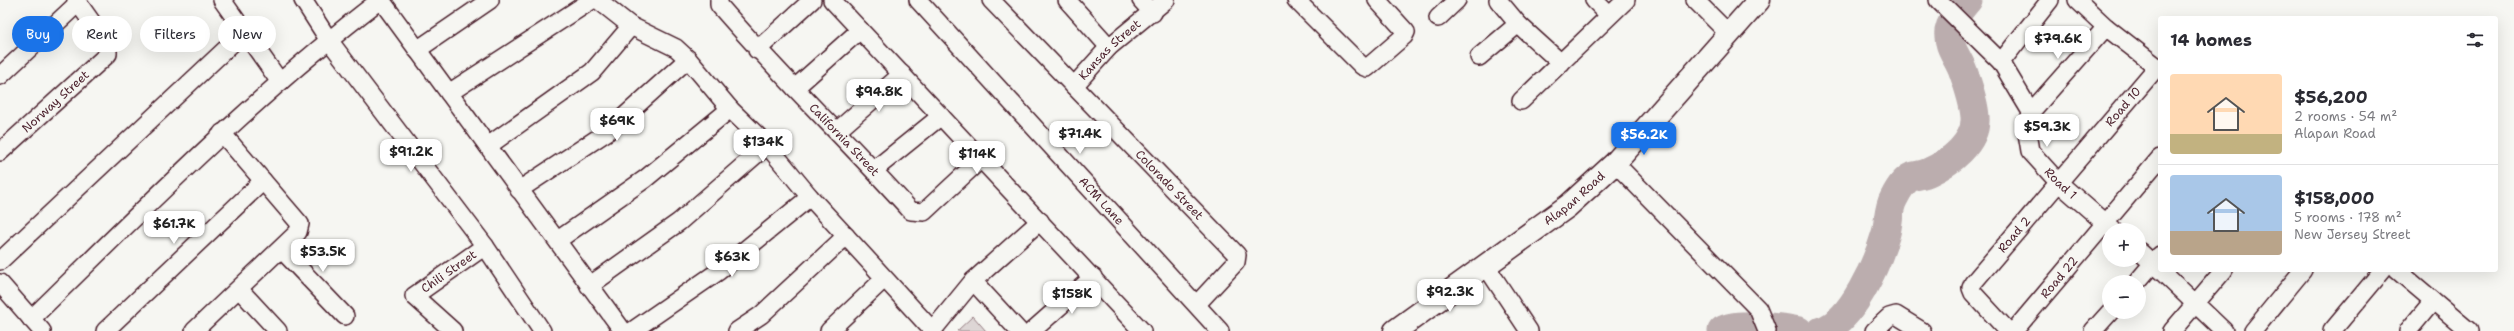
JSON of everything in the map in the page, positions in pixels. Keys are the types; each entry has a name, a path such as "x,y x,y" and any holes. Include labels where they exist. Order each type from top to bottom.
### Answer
{"street":[{"path":"222,0 233,16"},
{"path":"303,0 328,39 485,246 536,329"},
{"path":"31,319 222,133 328,39 380,0 519,190 558,240 589,286 623,331"},
{"path":"417,50 490,0"},
{"path":"449,93 592,0"},
{"path":"598,0 631,26 676,48 688,59 730,109 767,145 884,279 933,331 973,281 1040,221"},
{"name":"California Street","path":"719,0 718,5 757,50 874,170 911,211 917,214 924,212 981,160"},
{"path":"757,50 812,0"},
{"path":"832,0 981,160 1093,277 1134,328"},
{"name":"ACM Lane","path":"918,0 1197,304 1220,331"},
{"name":"Colorado Street","path":"991,0 1237,255 1236,262 1197,304"},
{"path":"1067,0 1109,47"},
{"path":"1141,0 1153,13"},
{"name":"Kansas Street","path":"1074,86 1109,47 1153,13 1166,0"},
{"path":"1296,0 1362,66 1367,68 1406,32 1377,0"},
{"path":"1438,18 1457,0"},
{"path":"1498,0 1518,24 1561,63"},
{"path":"1594,0 1609,15"},
{"path":"1522,101 1626,0"},
{"path":"1695,0 1729,34"},
{"name":"Alapan Road","path":"1407,328 1486,266 1568,206 1615,163 1759,0"},
{"path":"2001,62 2050,0"},
{"path":"2077,0 2106,27 2158,68"},
{"path":"0,76 77,2"},
{"name":"Norway Street","path":"0,152 110,50 77,2"},
{"path":"1940,2 2001,62 2031,112 2106,27"},
{"path":"1480,57 1518,24"},
{"path":"488,146 592,72 631,26"},
{"path":"795,88 860,30"},
{"path":"0,261 223,52"},
{"path":"258,52 280,82"},
{"path":"519,190 607,132 688,59"},
{"name":"Road 10","path":"2060,183 2158,68"},
{"path":"836,131 902,74"},
{"path":"558,240 645,179 730,109"},
{"name":"Road 1","path":"2031,112 2027,133 2030,151 2060,183 2105,223"},
{"path":"874,170 941,116"},
{"path":"197,330 298,232 300,224 222,133"},
{"path":"589,286 679,222 767,145"},
{"name":"Road 22","path":"2112,223 2158,161"},
{"path":"1615,163 1758,309 1768,331"},
{"path":"105,331 263,181"},
{"name":"Road 2","path":"2008,331 1973,293 1971,288 2060,183"},
{"path":"632,331 719,271 810,196"},
{"name":"Road 22","path":"2014,331 2102,235"},
{"path":"737,331 761,315 846,236"},
{"name":"Chili Street","path":"453,331 414,296 485,246"},
{"path":"281,249 345,316"},
{"path":"2145,275 2158,264 2146,256"},
{"path":"1486,266 1528,331"},
{"path":"2165,272 2195,305 2224,331"},
{"path":"2172,331 2222,272"},
{"path":"2253,331 2301,272"},
{"path":"2332,331 2382,272"},
{"path":"2399,272 2469,331"},
{"path":"1032,331 1093,277"},
{"path":"829,331 884,279"},
{"path":"973,281 1019,331"},
{"path":"0,283 42,331"},
{"path":"239,289 278,331"},
{"path":"2408,331 2433,301"},
{"path":"1874,331 1889,317 1896,315 1922,331"},
{"path":"2093,331 2104,319"}],"shaded area":[{"path":"973,316 986,331 957,331"}],"waterway":[{"path":"1821,331 1832,326 1843,316 1862,290 1877,259 1886,233 1892,202 1901,186 1911,177 1927,173 1945,163 1960,151 1967,143 1971,135 1975,117 1972,100 1963,71 1951,47 1949,36 1952,23 1968,0"},
{"path":"1722,331 1737,326 1771,327 1799,331"}]}
